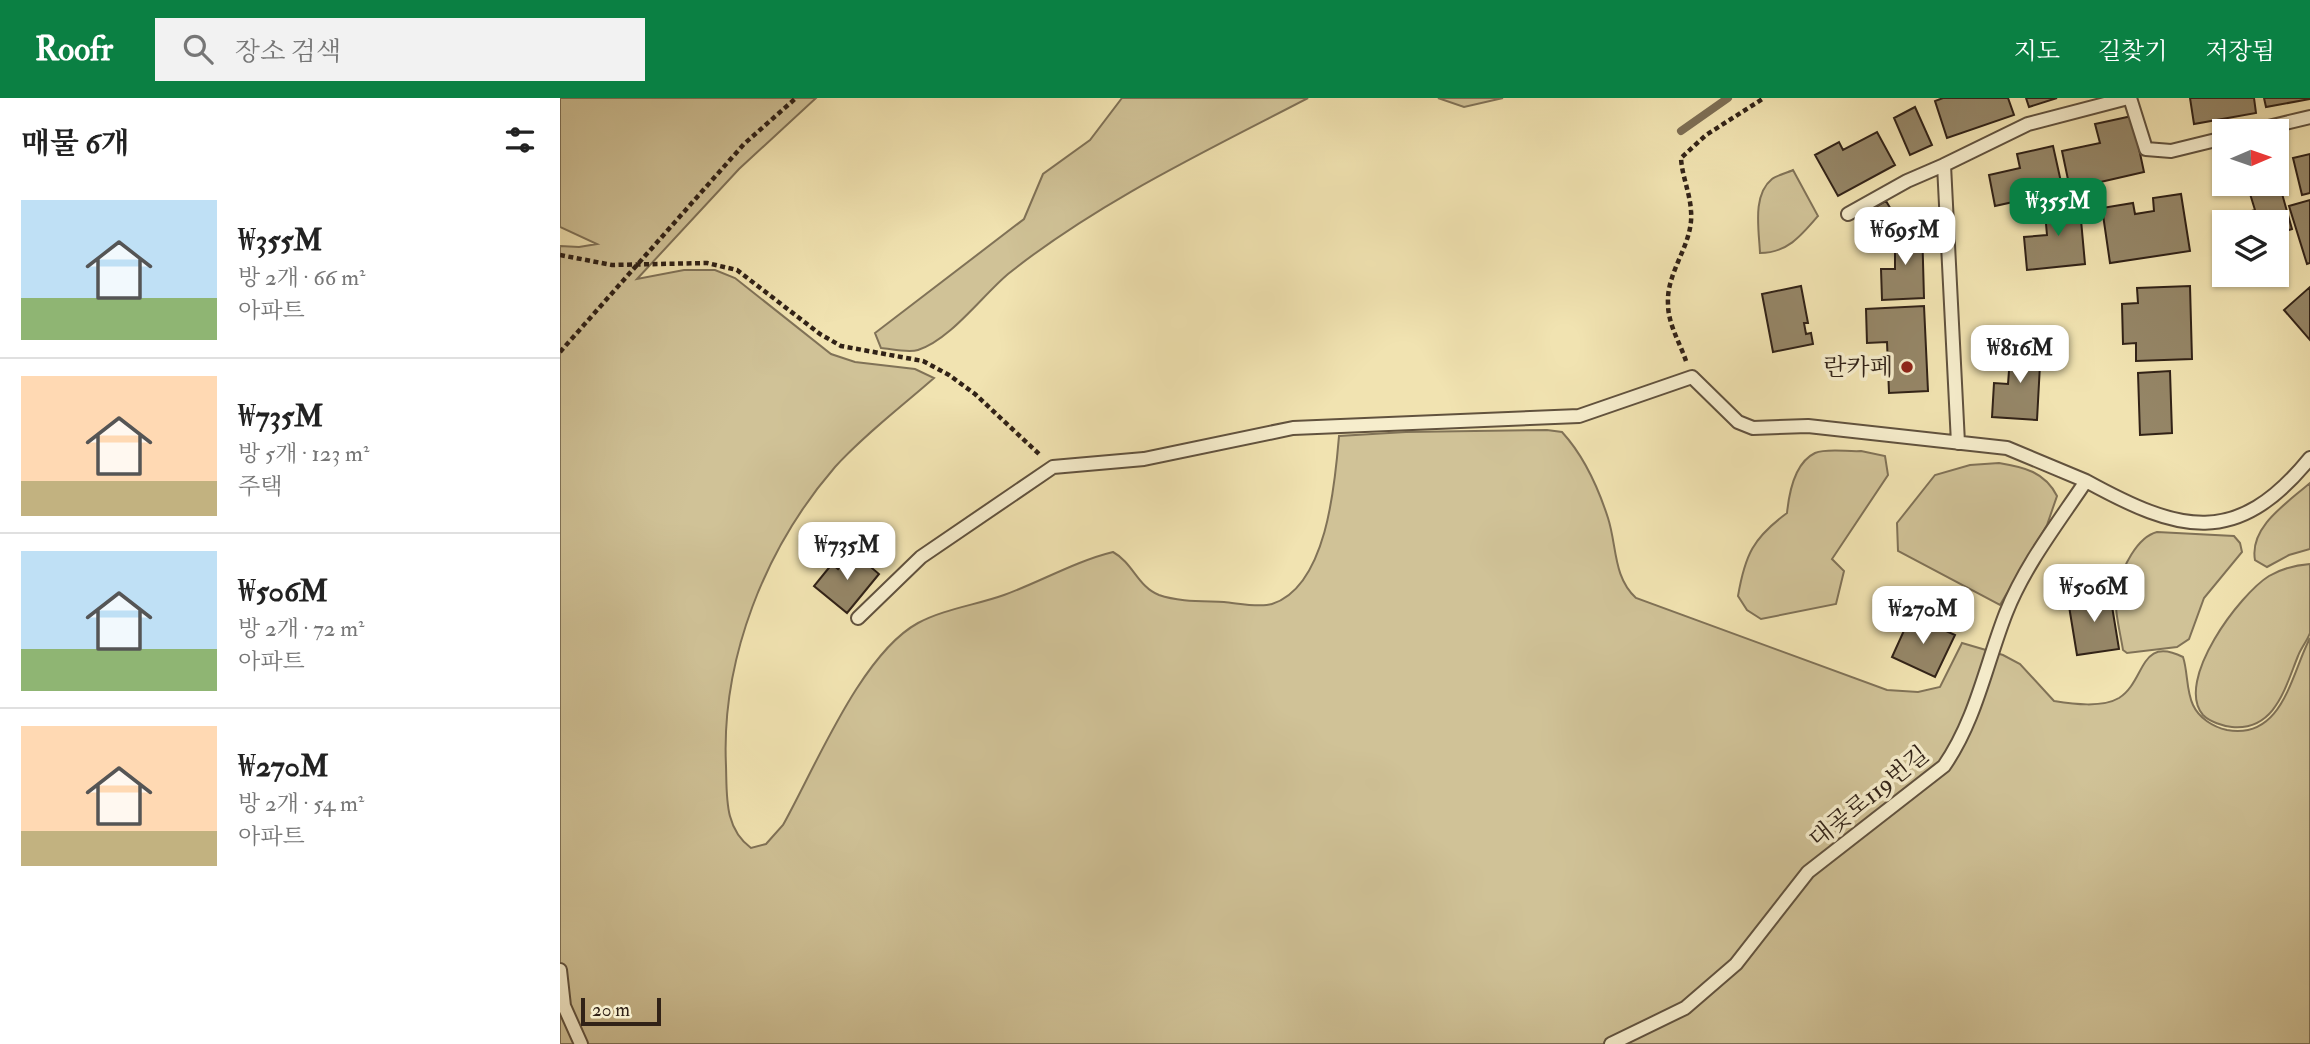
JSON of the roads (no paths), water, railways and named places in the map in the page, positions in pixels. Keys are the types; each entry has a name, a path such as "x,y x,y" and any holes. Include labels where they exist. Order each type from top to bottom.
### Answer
{"lane":[{"path":"1848,214 1907,181 2028,124 2129,98 2146,149 2171,151 2212,141"},
{"path":"2289,122 2310,117"},
{"path":"1944,165 1958,443"},
{"path":"858,618 921,557 1053,467 1144,459 1293,428 1579,416 1692,377 1738,422 1753,428 1808,426 2007,448 2086,481 2145,512 2172,519 2224,522 2250,513 2276,496 2310,458"},
{"name":"대곶로119번길","path":"1611,1044 1685,1008 1736,964 1808,872 1944,765 1957,747 1976,703 2007,610 2039,549 2086,481"},
{"path":"560,970 564,1006 581,1044"},
{"path":"560,1023 564,1006"}],"waterway":[{"path":"1681,131 1728,98"}],"place":[{"name":"란카페","path":"1907,367"}]}
